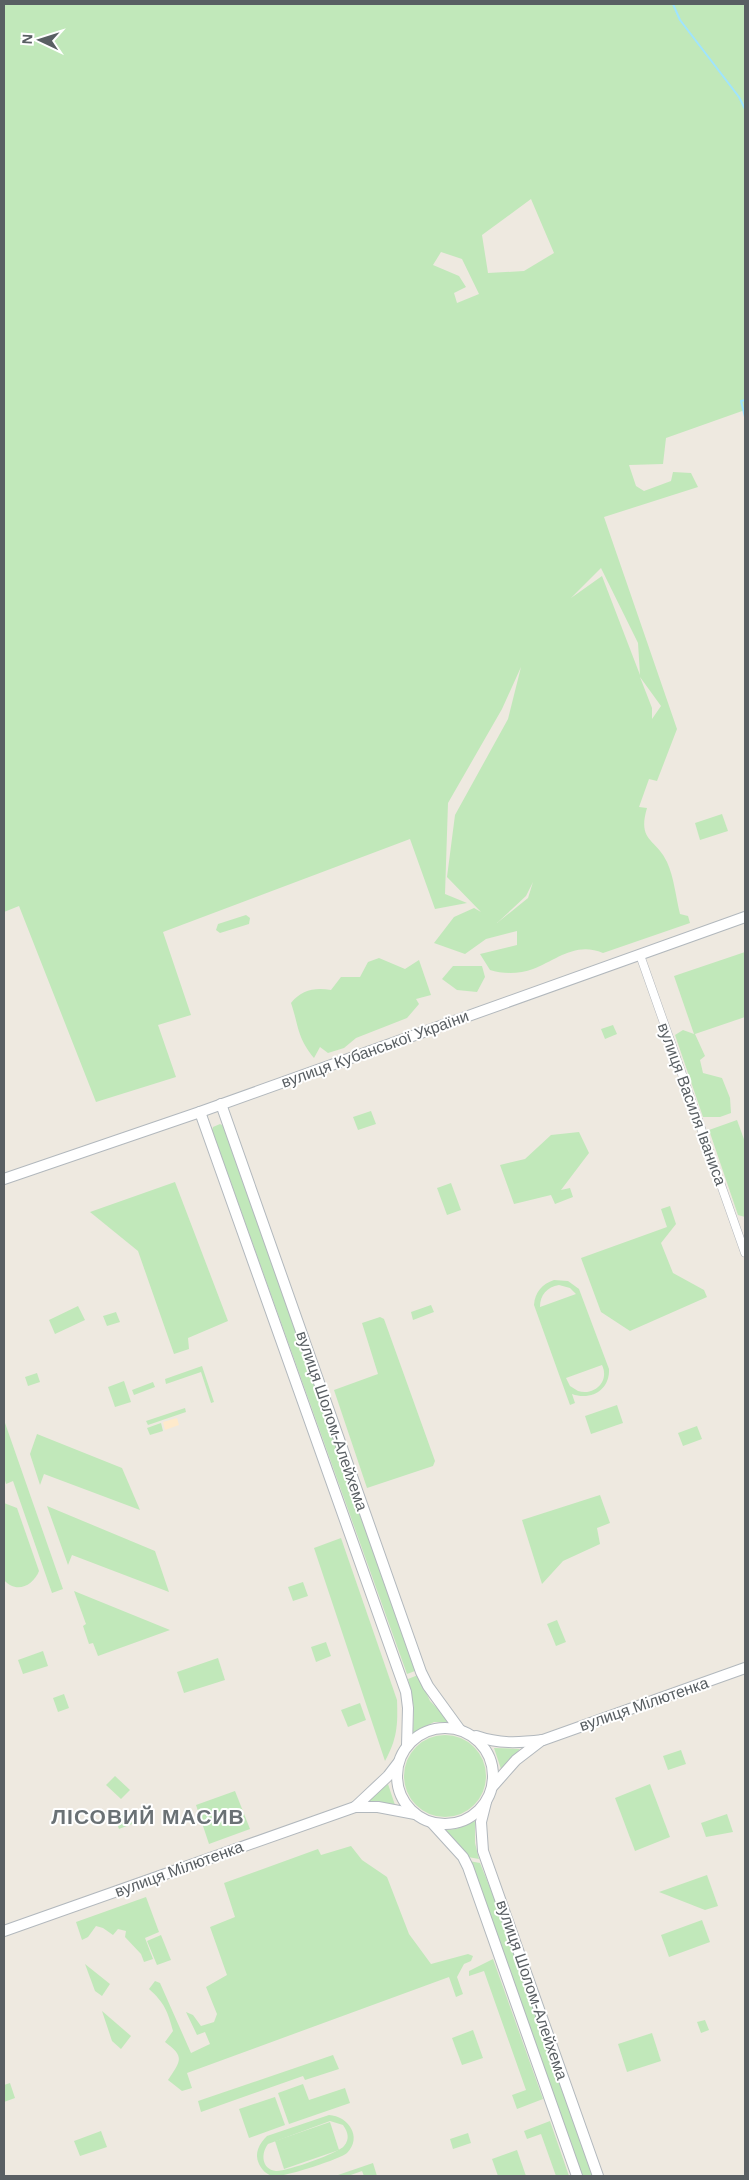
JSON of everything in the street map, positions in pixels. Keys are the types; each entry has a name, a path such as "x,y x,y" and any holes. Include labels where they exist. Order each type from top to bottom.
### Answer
{"street":[{"name":"вулиця Кубанської України","path":"4,1179 200,1112 745,917"},
{"name":"вулиця Василя Іваниса","path":"640,954 745,1253"},
{"name":"вулиця Шолом-Алейхема","path":"221,1104 420,1672 428,1686 464,1731"},
{"name":"вулиця Шолом-Алейхема","path":"200,1112 406,1692 408,1708 407,1746"},
{"name":"вулиця Мілютенка","path":"464,1731 490,1741 509,1744 543,1740 745,1668"},
{"path":"444,1727 464,1731 476,1738 486,1750 492,1765 492,1786 486,1802 476,1813 463,1821 448,1824 432,1823 415,1814 406,1804 399,1791 398,1763 407,1746 417,1736 430,1730 444,1727"},
{"name":"вулиця Мілютенка","path":"492,1786 516,1760 543,1740"},
{"name":"вулиця Мілютенка","path":"355,1807 388,1776 398,1763"},
{"name":"вулиця Шолом-Алейхема","path":"486,1802 480,1835 483,1850 598,2176"},
{"name":"вулиця Мілютенка","path":"4,1931 355,1807 378,1807 415,1814"},
{"name":"вулиця Шолом-Алейхема","path":"432,1823 464,1857 577,2176"}],"green space":[{"path":"4,4 745,4 745,410 666,438 663,464 629,465 636,486 644,491 671,481 673,472 691,473 698,487 604,517 677,729 657,781 649,779 639,807 647,808 644,827 646,834 663,854 667,862 680,914 688,916 690,923 603,953 584,949 575,950 528,971 517,973 490,970 480,954 517,945 517,931 486,939 465,954 434,943 454,917 474,908 481,912 447,877 455,815 508,719 521,667 502,709 448,803 445,894 467,903 435,909 410,839 163,932 191,1015 158,1025 176,1077 96,1102 19,906 4,912","holes":["531,199 554,253 524,271 488,273 482,235","441,252 462,259 479,294 457,303 454,293 466,287 459,276 433,265","601,568 638,643 640,675 602,576 571,598","640,677 661,706 652,719 652,708","533,882 528,898 497,923 526,896"]},
{"path":"722,814 728,831 700,840 695,823"},
{"path":"246,915 250,918 249,924 220,933 216,930 218,924"},
{"path":"745,952 745,1017 695,1034 705,1056 700,1060 703,1073 722,1078 730,1098 731,1113 720,1117 703,1117 675,1035 683,1030 694,1034 674,976"},
{"path":"379,958 405,969 419,960 431,995 416,999 419,1004 407,1018 356,1038 344,1048 328,1053 320,1047 314,1058 301,1038 291,1003 304,992 319,989 331,990 341,977 360,977 368,962"},
{"path":"453,966 482,966 485,977 477,992 457,990 442,979"},
{"path":"613,1025 617,1034 605,1039 601,1029"},
{"path":"371,1111 376,1124 358,1130 353,1117"},
{"path":"737,1120 745,1142 745,1217 738,1215 709,1130"},
{"path":"220,1124 224,1126 415,1671 407,1674 212,1130 213,1127"},
{"path":"579,1132 589,1153 561,1190 570,1188 573,1197 555,1204 551,1195 514,1204 500,1165 525,1159 551,1135"},
{"path":"175,1182 228,1321 188,1338 189,1349 174,1354 138,1251 90,1212"},
{"path":"451,1183 461,1210 447,1215 437,1188"},
{"path":"670,1206 676,1224 661,1243 673,1273 704,1290 707,1297 630,1331 601,1312 581,1258 667,1227 661,1209"},
{"path":"554,1280 568,1281 579,1289 609,1369 603,1388 592,1395 579,1396 572,1394 575,1403 570,1405 534,1305 538,1292","holes":["559,1285 570,1288 576,1294 540,1307 541,1299 545,1292","602,1365 604,1377 595,1389 584,1392 570,1386 566,1378"]},
{"path":"431,1305 434,1312 413,1320 411,1312"},
{"path":"78,1306 85,1320 55,1334 49,1320"},
{"path":"116,1312 120,1322 107,1326 103,1316"},
{"path":"380,1317 384,1319 435,1461 433,1466 367,1488 334,1390 378,1374 362,1323"},
{"path":"202,1366 214,1402 211,1403 201,1372 166,1384 165,1379"},
{"path":"37,1373 40,1382 28,1386 25,1377"},
{"path":"124,1381 131,1402 115,1407 108,1387"},
{"path":"153,1382 155,1387 134,1395 132,1390"},
{"path":"617,1405 623,1423 591,1434 585,1416"},
{"path":"185,1408 186,1412 148,1425 146,1421"},
{"path":"4,1420 63,1589 52,1593 13,1481 6,1484 4,1477"},
{"path":"161,1423 163,1431 150,1435 147,1428"},
{"path":"697,1426 702,1439 683,1446 678,1433"},
{"path":"37,1434 122,1468 140,1510 44,1474 40,1485 30,1454"},
{"path":"600,1495 610,1523 597,1528 600,1544 563,1561 542,1584 522,1520"},
{"path":"4,1503 17,1508 39,1571 33,1581 24,1586 14,1587 4,1580"},
{"path":"47,1506 155,1551 169,1592 72,1555 68,1565"},
{"path":"341,1538 397,1700 396,1732 385,1761 314,1548"},
{"path":"303,1582 308,1596 293,1601 288,1587"},
{"path":"74,1591 170,1630 98,1656 93,1643 89,1644 83,1626 86,1624"},
{"path":"557,1620 566,1642 556,1646 547,1624"},
{"path":"326,1642 331,1656 316,1662 311,1647"},
{"path":"43,1651 48,1666 23,1674 18,1660"},
{"path":"218,1658 225,1680 184,1693 177,1672"},
{"path":"418,1675 430,1701 451,1722 434,1722 413,1733 414,1708 408,1679"},
{"path":"64,1694 69,1708 58,1712 53,1698"},
{"path":"360,1703 366,1720 348,1727 341,1710"},
{"path":"437,1735 453,1735 468,1742 479,1753 486,1768 483,1792 474,1805 453,1817 437,1817 422,1810 411,1799 404,1784 404,1768 411,1753 422,1742"},
{"path":"494,1748 520,1749 501,1769"},
{"path":"681,1750 686,1764 668,1770 663,1756"},
{"path":"115,1776 130,1790 121,1799 106,1785"},
{"path":"388,1784 395,1805 364,1804"},
{"path":"650,1784 670,1837 635,1851 615,1798"},
{"path":"235,1791 250,1829 209,1844 196,1805"},
{"path":"128,1813 132,1824 119,1829 115,1818"},
{"path":"727,1814 733,1832 706,1837 701,1823"},
{"path":"475,1821 475,1843 479,1859 468,1857 457,1842 444,1830 456,1829"},
{"path":"351,1846 362,1860 387,1877 409,1934 431,1964 468,1954 473,1956 471,1961 464,1964 457,1977 463,1994 456,1997 449,1977 187,2073 192,2088 182,2091 168,2080 176,2068 179,2059 176,2051 165,2042 173,2031 169,2018 162,2003 149,1989 155,1981 160,1983 191,2053 210,2044 205,2032 197,2035 186,2012 193,2015 201,2026 214,2022 217,2014 206,1987 227,1975 210,1927 235,1917 224,1883 318,1849 321,1855"},
{"path":"469,1861 480,1863 534,1996 598,2176 577,2176"},
{"path":"707,1875 718,1906 705,1910 659,1892"},
{"path":"146,1897 159,1932 145,1938 153,1959 144,1962 141,1954 125,1937 126,1931 118,1929 113,1935 103,1928 96,1926 88,1937 82,1940 76,1922"},
{"path":"702,1920 710,1942 669,1957 661,1935"},
{"path":"161,1935 171,1960 157,1965 147,1941"},
{"path":"493,1959 543,2099 517,2109 512,2095 526,2090 484,1971 469,1976 469,1971"},
{"path":"85,1964 110,1984 102,1996 95,1991"},
{"path":"102,2011 131,2036 121,2049 112,2041"},
{"path":"705,2020 709,2030 701,2033 697,2022"},
{"path":"473,2030 483,2058 462,2065 452,2038"},
{"path":"652,2033 661,2061 627,2072 618,2044"},
{"path":"333,2055 339,2069 305,2080 303,2076 201,2112 198,2101"},
{"path":"10,2083 15,2098 4,2102 4,2085"},
{"path":"303,2084 309,2100 345,2088 350,2103 289,2124 278,2093"},
{"path":"275,2097 285,2125 249,2138 239,2109"},
{"path":"329,2115 336,2116 347,2123 351,2128 354,2140 352,2147 342,2156 299,2171 273,2176 263,2170 257,2156 258,2149 267,2136","holes":["330,2121 343,2125 347,2133 347,2141 344,2146 333,2153 312,2162 276,2171 271,2170 265,2164 264,2152 268,2144"]},
{"path":"550,2121 569,2176 556,2176 541,2134 527,2139 524,2131"},
{"path":"330,2122 339,2150 284,2169 275,2141"},
{"path":"101,2131 107,2147 80,2156 74,2141"},
{"path":"468,2133 471,2143 453,2149 450,2139"},
{"path":"517,2150 526,2176 498,2176 492,2159"},
{"path":"373,2163 377,2176 364,2176 362,2171 348,2176 335,2176"}],"sand":[{"path":"177,1418 179,1425 165,1430 163,1422"}],"waterway":[{"path":"673,4 680,20 739,97 745,109"},
{"path":"745,400 741,401 745,417"}],"district":[{"name":"ЛІСОВИЙ МАСИВ","path":"148,1816"}]}
